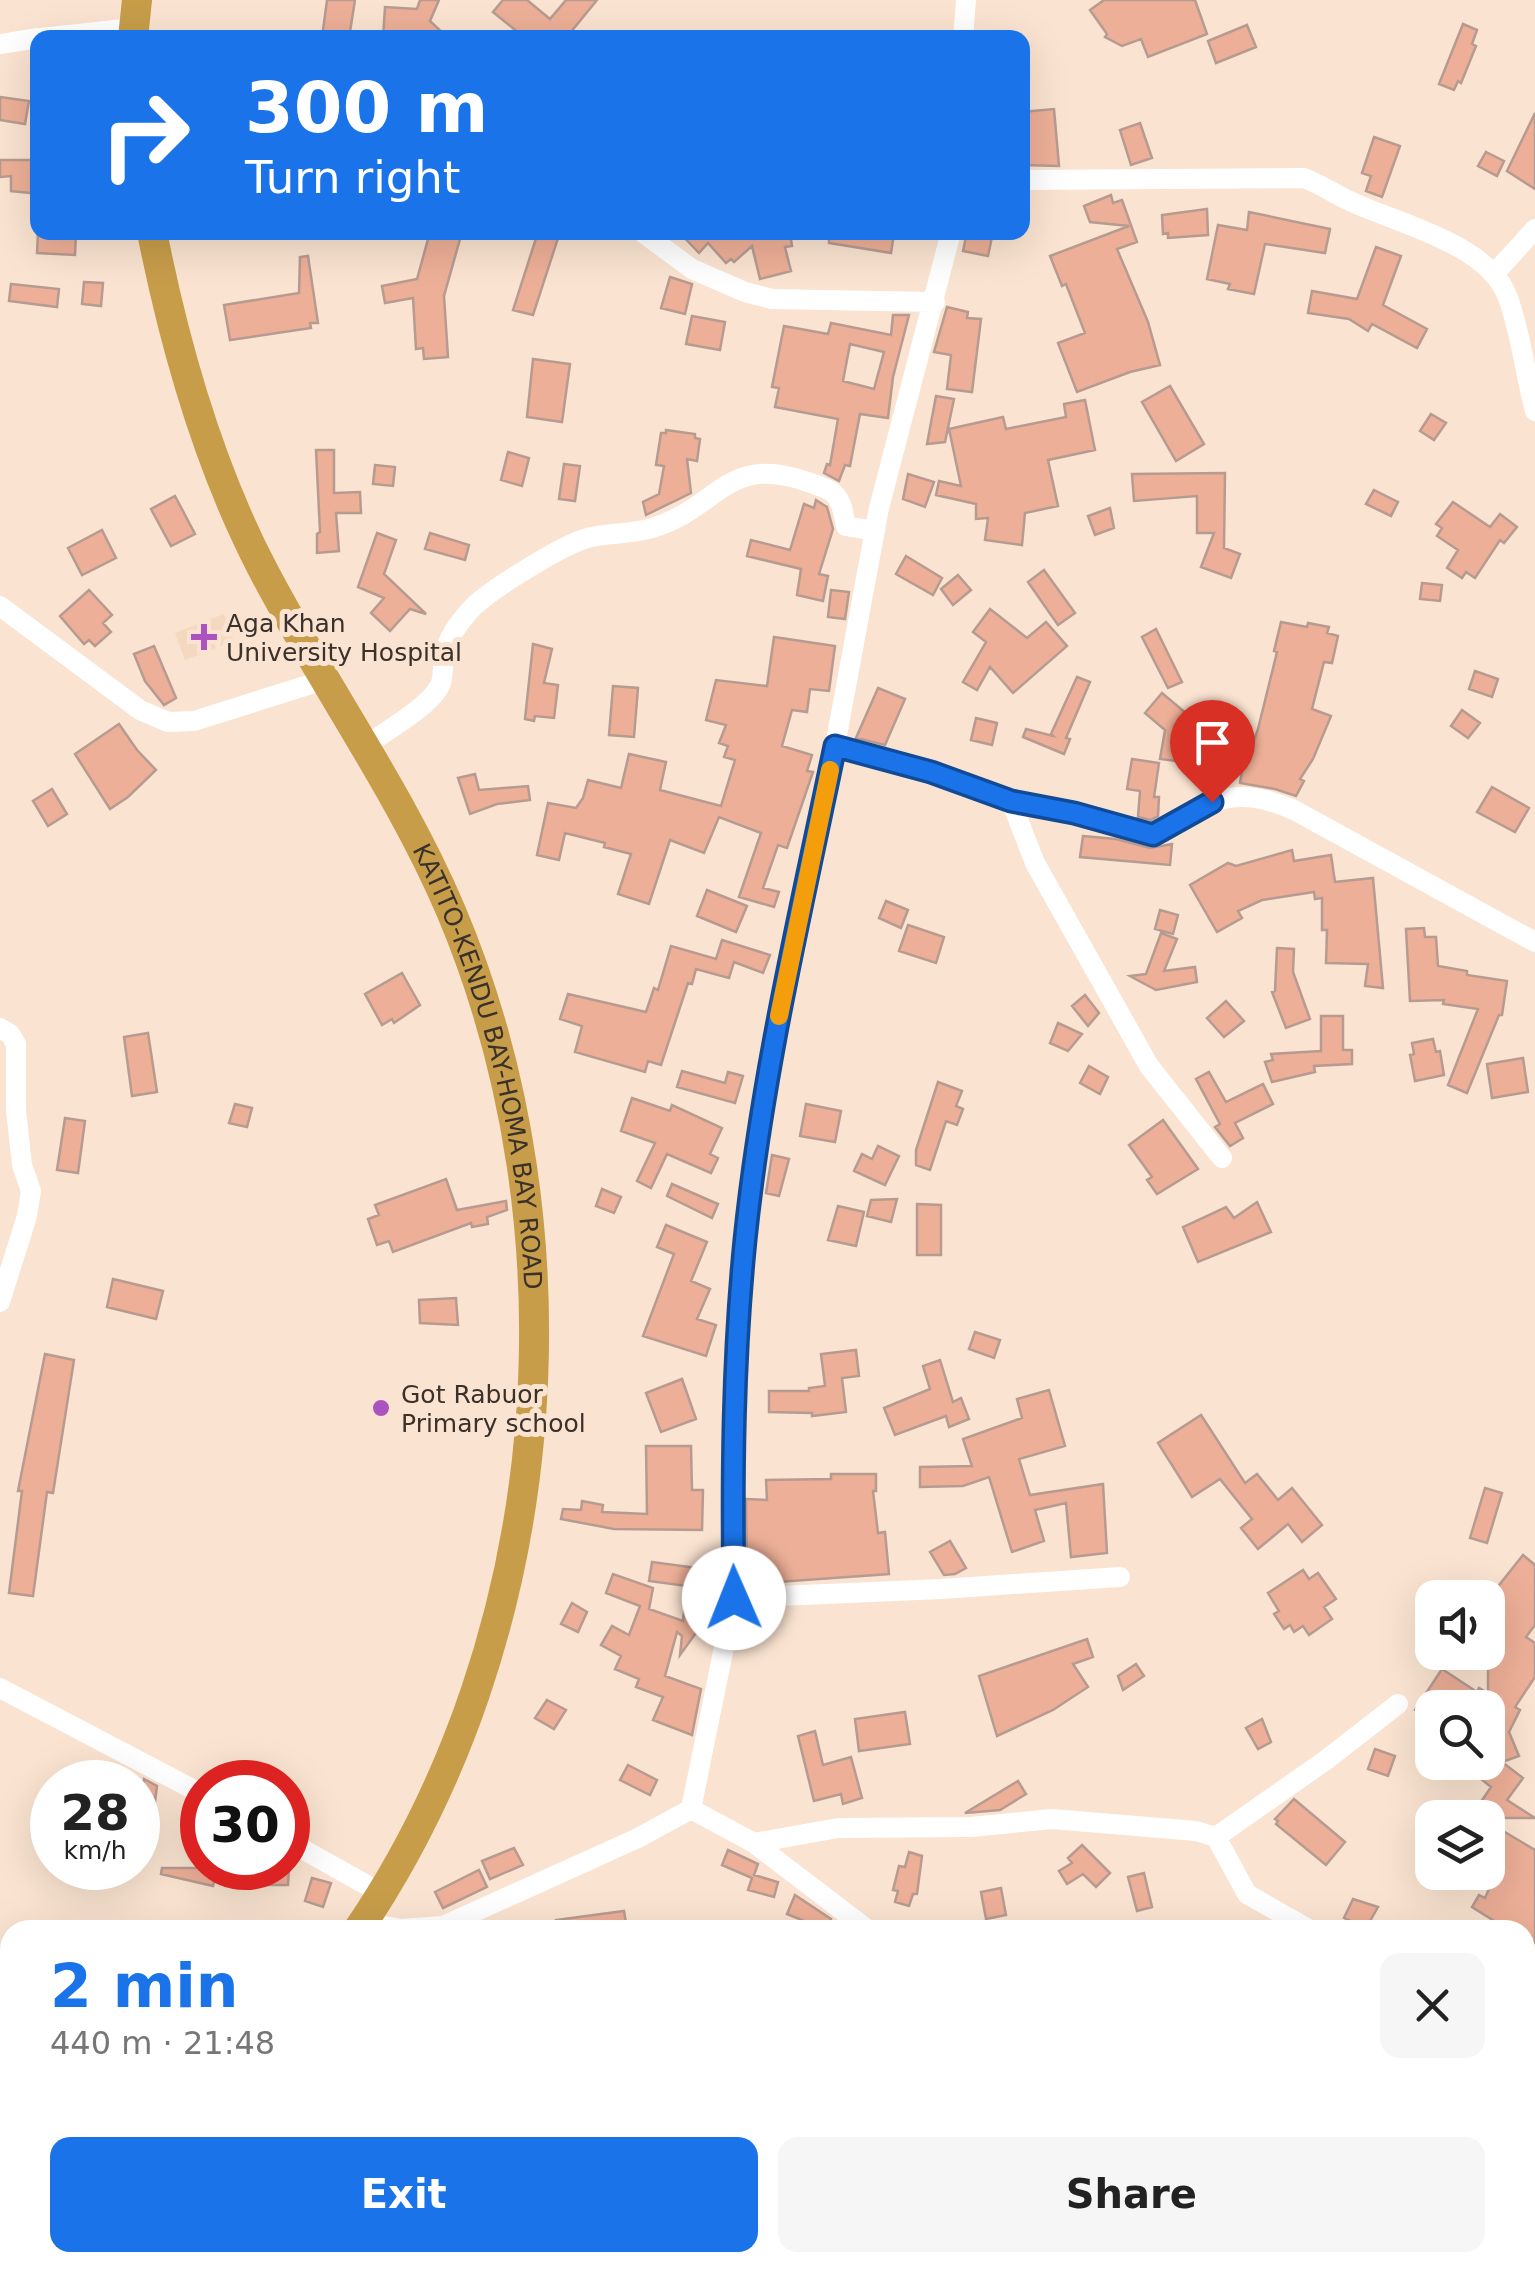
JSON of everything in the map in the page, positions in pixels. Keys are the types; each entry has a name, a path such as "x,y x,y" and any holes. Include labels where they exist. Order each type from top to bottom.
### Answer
{"highway":[{"name":"KATITO-KENDU BAY-HOMA BAY ROAD","path":"154,240 190,389 224,483 259,563 408,822 450,911 489,1014 517,1132 529,1215 532,1415 520,1511 499,1612 448,1760 418,1828 365,1920"}],"street":[{"path":"964,30 966,0"},
{"path":"86,30 134,22"},
{"path":"0,44 30,39"},
{"path":"1030,180 1304,178 1330,188 1350,202 1423,230 1474,258 1494,274 1508,295 1535,411"},
{"path":"1494,274 1535,229"},
{"path":"653,240 692,270 772,300 934,302"},
{"path":"691,1810 734,1598 732,1479 745,1239 781,1002 835,746 874,531 949,240"},
{"path":"364,746 411,714 440,685 445,649 474,606 583,539 651,529 687,514 737,478 758,472 785,474 834,491 842,502 846,526 874,531"},
{"path":"6,618 140,710 168,722 194,722 324,680"},
{"path":"835,746 931,772 1011,801 1153,835 1212,802 1236,796 1263,797 1294,810 1535,942"},
{"path":"1011,801 1035,863 1149,1066 1222,1158"},
{"path":"0,1028 16,1044 16,1110 22,1165 31,1191 28,1216 0,1302"},
{"path":"734,1598 941,1590 1120,1577"},
{"path":"0,1688 180,1782"},
{"path":"1216,1836 1398,1704"},
{"path":"691,1810 754,1843 855,1920"},
{"path":"473,1920 691,1810"},
{"path":"754,1843 838,1828 971,1827 1052,1819 1196,1831 1216,1836 1247,1894 1292,1920"},
{"path":"310,1853 381,1893"}],"shaded area":[{"name":"Aga Khan University Hospital","path":"224,614 234,641 221,646 218,641 214,643 216,648 185,660 175,633"}],"building":[{"path":"327,0 355,0 350,30 323,30"},
{"path":"420,0 439,0 430,21 440,30 384,30 385,7 417,9"},
{"path":"503,0 527,0 550,19 566,0 597,0 573,30 515,30 493,12"},
{"path":"1104,0 1195,0 1207,34 1148,57 1141,39 1122,46 1105,37 1107,34 1090,10"},
{"path":"1463,24 1477,30 1472,44 1476,46 1461,83 1458,81 1454,90 1439,84"},
{"path":"1247,25 1256,47 1216,63 1208,41"},
{"path":"0,97 29,101 25,124 0,120"},
{"path":"1054,109 1059,166 1030,165 1030,111"},
{"path":"1535,113 1535,189 1507,171"},
{"path":"1140,123 1152,158 1131,165 1120,130"},
{"path":"1374,137 1400,146 1382,197 1366,191 1371,176 1362,173"},
{"path":"1486,152 1504,161 1497,176 1478,166"},
{"path":"0,160 30,160 30,193 11,191 11,176 0,177"},
{"path":"1111,195 1113,203 1122,200 1137,242 1117,249 1148,322 1160,365 1077,392 1058,343 1085,333 1050,256 1129,226 1090,222 1084,206"},
{"path":"1207,209 1208,235 1168,238 1168,233 1163,234 1162,215"},
{"path":"1249,212 1330,229 1325,253 1265,244 1254,294 1228,289 1230,284 1207,279 1218,225 1247,230"},
{"path":"38,240 76,240 75,255 37,253"},
{"path":"428,240 460,240 444,296 448,357 424,359 423,348 416,349 413,298 385,303 382,286 417,279"},
{"path":"535,240 557,240 533,315 513,310"},
{"path":"687,240 791,240 792,246 785,247 791,271 760,279 752,246 734,262 731,259 726,263 708,243 699,253"},
{"path":"829,240 893,240 891,253"},
{"path":"965,240 991,240 988,256 963,251"},
{"path":"1376,247 1401,256 1383,305 1427,329 1417,348 1372,324 1368,331 1349,319 1308,313 1312,291 1357,299"},
{"path":"308,256 318,323 310,323 311,328 230,340 224,305 299,293 300,257"},
{"path":"670,277 692,284 685,314 661,308"},
{"path":"84,282 103,283 101,306 82,304"},
{"path":"11,284 59,289 57,307 9,301"},
{"path":"947,307 968,312 967,318 981,319 972,392 947,389 951,355 934,352"},
{"path":"893,315 909,315 893,377 888,418 860,414 850,466 845,465 839,481 824,473 830,465 838,419 775,407 779,388 772,387 784,326 828,334 831,323 891,335","holes":["850,344 884,352 874,389 843,381"]},
{"path":"692,316 725,322 720,350 686,344"},
{"path":"533,359 570,364 562,422 527,417"},
{"path":"1170,386 1204,444 1176,461 1142,402"},
{"path":"936,396 954,399 945,442 927,444"},
{"path":"1085,400 1095,450 1048,460 1058,506 1025,513 1022,545 985,540 988,518 976,519 976,504 936,495 939,481 961,486 949,429 1003,417 1006,429 1066,417 1064,404"},
{"path":"1431,414 1446,423 1434,440 1420,431"},
{"path":"666,430 695,434 700,439 697,461 687,459 691,493 646,515 643,502 659,494 664,466 656,465 661,433"},
{"path":"316,450 334,450 334,493 360,492 361,513 336,513 339,551 317,553 320,532"},
{"path":"508,452 529,458 522,486 501,480"},
{"path":"564,464 580,466 575,501 559,499"},
{"path":"375,465 395,467 393,486 373,484"},
{"path":"1225,473 1224,548 1240,554 1231,578 1201,567 1214,533 1197,533 1197,496 1134,501 1132,474"},
{"path":"908,474 934,482 925,507 903,499"},
{"path":"1374,490 1398,502 1391,516 1366,504"},
{"path":"175,496 195,534 171,546 151,509"},
{"path":"816,500 827,507 833,529 819,574 828,576 823,601 797,595 801,569 747,556 751,540 790,550 804,504 814,508"},
{"path":"1453,502 1490,527 1500,514 1517,527 1504,543 1500,540 1475,578 1466,572 1462,578 1447,568 1458,550 1437,536 1442,528 1436,524"},
{"path":"1110,508 1114,528 1095,535 1088,516"},
{"path":"102,530 116,558 82,575 68,548"},
{"path":"377,533 396,540 384,574 426,614 410,609 390,631 371,613 384,598 358,587"},
{"path":"430,533 469,545 465,560 425,549"},
{"path":"906,556 942,578 933,595 896,574"},
{"path":"1044,570 1075,613 1058,625 1028,582"},
{"path":"958,575 971,590 953,605 941,589"},
{"path":"1422,583 1442,585 1440,601 1420,599"},
{"path":"89,590 112,615 103,623 111,632 95,646 89,640 84,644 60,616"},
{"path":"831,590 849,592 845,619 828,617"},
{"path":"990,609 1027,638 1046,622 1067,646 1013,693 990,667 977,690 963,682 986,642 973,632"},
{"path":"1281,622 1329,627 1327,633 1338,636 1332,663 1324,662 1312,709 1331,716 1300,779 1304,781 1296,796 1240,783 1247,739 1254,740 1258,729"},
{"path":"1156,629 1182,682 1168,688 1142,637"},
{"path":"774,637 835,646 829,691 810,689 807,712 792,710 782,746 812,755 807,771 813,772 787,848 778,845 763,888 779,892 774,907 739,897 761,833 719,817 704,853 670,840 649,904 618,894 631,854 565,833 559,860 537,855 548,803 576,808 588,780 621,788 629,754 666,762 660,790 721,806 735,760 724,757 728,746 719,743 726,725 706,720 716,680 767,686"},
{"path":"533,644 552,649 544,683 558,685 554,718 535,716 534,721 525,719"},
{"path":"154,646 176,698 164,705 145,681 134,654"},
{"path":"1475,671 1498,679 1492,697 1469,689"},
{"path":"1077,677 1090,682 1066,738 1070,739 1064,754 1023,737 1026,729 1053,736"},
{"path":"613,686 638,688 634,737 609,735"},
{"path":"878,688 905,699 885,745 856,738"},
{"path":"1162,693 1200,725 1203,716 1222,724 1216,739 1227,748 1197,739 1192,763 1160,759 1165,730 1145,713"},
{"path":"1462,710 1480,723 1468,738 1451,726"},
{"path":"976,718 997,723 992,745 971,740"},
{"path":"119,724 156,770 110,809 75,754"},
{"path":"1132,759 1159,763 1154,797 1159,797 1158,816 1151,820 1138,817 1140,791 1127,789"},
{"path":"475,774 479,790 528,786 530,800 497,804 470,814 458,778"},
{"path":"1492,787 1529,808 1515,832 1477,812"},
{"path":"52,789 67,814 48,826 33,801"},
{"path":"1083,836 1150,848 1172,844 1170,865 1080,857"},
{"path":"1292,850 1294,861 1331,855 1335,882 1373,878 1383,988 1365,986 1368,964 1326,963 1327,930 1322,930 1322,898 1315,899 1314,892 1262,900 1238,911 1242,918 1217,932 1190,885 1228,863 1236,866"},
{"path":"707,890 747,906 736,932 697,916"},
{"path":"886,901 908,910 901,928 879,918"},
{"path":"1160,910 1178,915 1173,934 1155,929"},
{"path":"908,925 944,937 936,963 899,951"},
{"path":"1424,928 1425,937 1436,937 1438,966 1507,981 1502,1015 1467,1093 1448,1085 1478,1009 1443,1004 1444,1000 1410,1001 1406,929"},
{"path":"1161,933 1177,939 1164,971 1195,967 1197,982 1156,990 1130,976 1146,974"},
{"path":"722,940 770,955 763,973 734,962 729,978 696,969 661,1065 648,1061 645,1072 575,1052 582,1026 560,1019 568,994 646,1012 654,988 658,990 671,946 716,959"},
{"path":"1277,948 1294,949 1293,972 1310,1019 1286,1028 1272,992"},
{"path":"402,973 420,1005 394,1023 392,1019 382,1025 365,994"},
{"path":"1085,995 1099,1013 1088,1026 1072,1006"},
{"path":"1226,1001 1244,1021 1224,1037 1207,1018"},
{"path":"1321,1016 1343,1016 1343,1050 1352,1050 1352,1064 1314,1066 1315,1072 1272,1082 1265,1062 1273,1060 1271,1054 1321,1051"},
{"path":"1058,1023 1082,1034 1068,1051 1050,1043"},
{"path":"148,1033 157,1092 132,1096 124,1037"},
{"path":"1433,1039 1436,1052 1440,1051 1444,1075 1415,1081 1412,1043"},
{"path":"1523,1058 1528,1092 1492,1098 1487,1064"},
{"path":"1089,1066 1108,1077 1100,1094 1080,1083"},
{"path":"682,1071 725,1083 728,1072 743,1076 735,1103 677,1087"},
{"path":"1209,1072 1226,1102 1263,1084 1273,1104 1235,1123 1243,1138 1230,1146 1215,1127 1220,1124 1196,1079"},
{"path":"938,1082 962,1091 956,1106 963,1109 957,1125 946,1121 930,1170 916,1165 916,1150"},
{"path":"632,1098 670,1111 672,1105 722,1128 710,1154 718,1158 711,1173 667,1154 651,1188 637,1181 655,1143 621,1131"},
{"path":"235,1104 252,1108 247,1127 229,1123"},
{"path":"806,1104 841,1111 835,1142 800,1136"},
{"path":"65,1118 85,1121 78,1173 57,1170"},
{"path":"1163,1120 1198,1169 1157,1194 1147,1180 1152,1177 1129,1145"},
{"path":"878,1146 899,1156 885,1185 854,1171 862,1154 872,1159"},
{"path":"772,1155 789,1159 779,1196 766,1193"},
{"path":"446,1179 457,1210 506,1201 507,1210 487,1217 488,1224 472,1227 471,1223 393,1252 389,1241 377,1245 368,1219 379,1215 375,1205"},
{"path":"672,1184 718,1204 712,1218 667,1196"},
{"path":"602,1189 621,1197 614,1213 596,1206"},
{"path":"897,1199 891,1222 867,1216 871,1200"},
{"path":"1257,1202 1271,1232 1198,1262 1183,1227 1226,1207 1234,1218"},
{"path":"917,1204 941,1205 941,1255 917,1255"},
{"path":"838,1206 864,1212 856,1246 828,1240"},
{"path":"666,1225 707,1242 691,1281 710,1289 697,1319 716,1325 706,1356 643,1336 674,1254 657,1247"},
{"path":"113,1279 163,1291 156,1319 107,1307"},
{"path":"456,1298 458,1325 420,1323 419,1300"},
{"path":"975,1332 1000,1340 994,1358 969,1349"},
{"path":"856,1350 859,1376 842,1378 846,1412 812,1416 769,1412 769,1391 809,1391 825,1386 821,1354"},
{"path":"45,1354 74,1360 53,1493 47,1492 33,1596 9,1593 22,1491 18,1491"},
{"path":"940,1360 953,1402 961,1398 969,1419 949,1427 946,1416 895,1435 884,1408 930,1389 923,1366"},
{"path":"682,1379 696,1419 661,1432 646,1393"},
{"path":"1049,1390 1065,1446 1019,1459 1030,1495 1103,1484 1107,1553 1071,1557 1066,1503 1035,1510 1044,1541 1012,1552 989,1477 963,1486 920,1487 920,1467 972,1466 963,1439 1022,1418 1017,1399"},
{"path":"1201,1415 1245,1483 1257,1474 1278,1500 1292,1488 1322,1525 1302,1542 1288,1524 1258,1549 1241,1528 1252,1519 1220,1479 1192,1497 1158,1443"},
{"path":"646,1446 691,1446 692,1490 703,1490 702,1530 614,1529 561,1519 563,1509 581,1510 582,1501 603,1505 602,1512 647,1514"},
{"path":"831,1474 876,1474 873,1491 878,1533 885,1532 889,1574 764,1583 763,1573 747,1573 746,1499 767,1500 766,1480 831,1479"},
{"path":"1485,1488 1502,1493 1487,1543 1470,1538"},
{"path":"950,1541 966,1568 944,1575 930,1552"},
{"path":"1523,1555 1535,1565 1535,1625 1526,1637 1535,1643 1535,1677 1515,1707 1520,1710 1509,1732 1519,1756 1505,1761 1505,1690 1488,1690 1488,1670 1505,1670 1503,1580"},
{"path":"652,1562 712,1570 711,1612 680,1655 682,1636 677,1632 665,1676 701,1689 692,1735 653,1720 663,1697 636,1687 639,1679 615,1669 621,1656 601,1645 612,1626 629,1635 640,1606 606,1593 613,1574 653,1588 649,1609 683,1621 687,1586 649,1581"},
{"path":"1303,1570 1309,1579 1318,1573 1336,1599 1324,1607 1332,1619 1309,1635 1303,1626 1294,1632 1290,1625 1284,1629 1274,1614 1279,1611 1268,1593"},
{"path":"572,1603 587,1612 578,1632 561,1624"},
{"path":"1087,1639 1093,1657 1073,1664 1088,1687 1053,1710 997,1736 979,1676"},
{"path":"1136,1664 1144,1676 1123,1690 1118,1676"},
{"path":"1444,1670 1474,1690 1428,1690"},
{"path":"547,1700 566,1710 554,1729 535,1718"},
{"path":"905,1712 910,1744 859,1751 855,1719"},
{"path":"1262,1719 1271,1742 1258,1749 1246,1728"},
{"path":"815,1731 823,1765 851,1757 862,1798 843,1804 841,1794 814,1801 798,1736"},
{"path":"1375,1749 1395,1756 1388,1776 1368,1769"},
{"path":"1505,1764 1523,1778 1507,1800 1535,1818 1505,1818 1505,1800 1482,1800 1491,1787 1482,1780 1505,1780"},
{"path":"628,1765 657,1780 650,1795 620,1780"},
{"path":"1018,1781 1026,1794 1000,1810 965,1813"},
{"path":"1294,1799 1345,1842 1326,1865 1276,1824 1275,1819"},
{"path":"1505,1832 1535,1850 1535,1920 1493,1920 1472,1907 1479,1895 1485,1898 1488,1890 1505,1890"},
{"path":"1082,1845 1110,1873 1096,1887 1083,1874 1067,1884 1059,1871 1072,1863 1068,1858"},
{"path":"514,1848 523,1865 490,1879 482,1861"},
{"path":"728,1850 758,1864 754,1875 778,1882 774,1897 748,1890 752,1878 722,1865"},
{"path":"909,1852 922,1856 917,1894 913,1894 909,1906 895,1902 898,1891 893,1890 899,1866 905,1867"},
{"path":"162,1868 180,1868 180,1878 161,1874"},
{"path":"479,1870 487,1887 443,1908 435,1892"},
{"path":"1144,1873 1152,1907 1137,1911 1128,1877"},
{"path":"312,1878 331,1883 323,1907 305,1901"},
{"path":"1001,1888 1006,1915 986,1919 981,1892"},
{"path":"795,1895 831,1919 802,1920 787,1914"},
{"path":"1353,1899 1378,1907 1371,1920 1344,1918"},
{"path":"624,1911 626,1920 556,1920"}],"slow traffic":[{"path":"779,1016 830,770"}],"place":[{"name":"Aga Khan University Hospital","path":"204,637"},
{"name":"Got Rabuor Primary school","path":"381,1408"}],"route":[{"path":"734,1598 732,1479 745,1239 781,1002 835,746 931,772 1011,801 1153,835 1212,802"}]}
